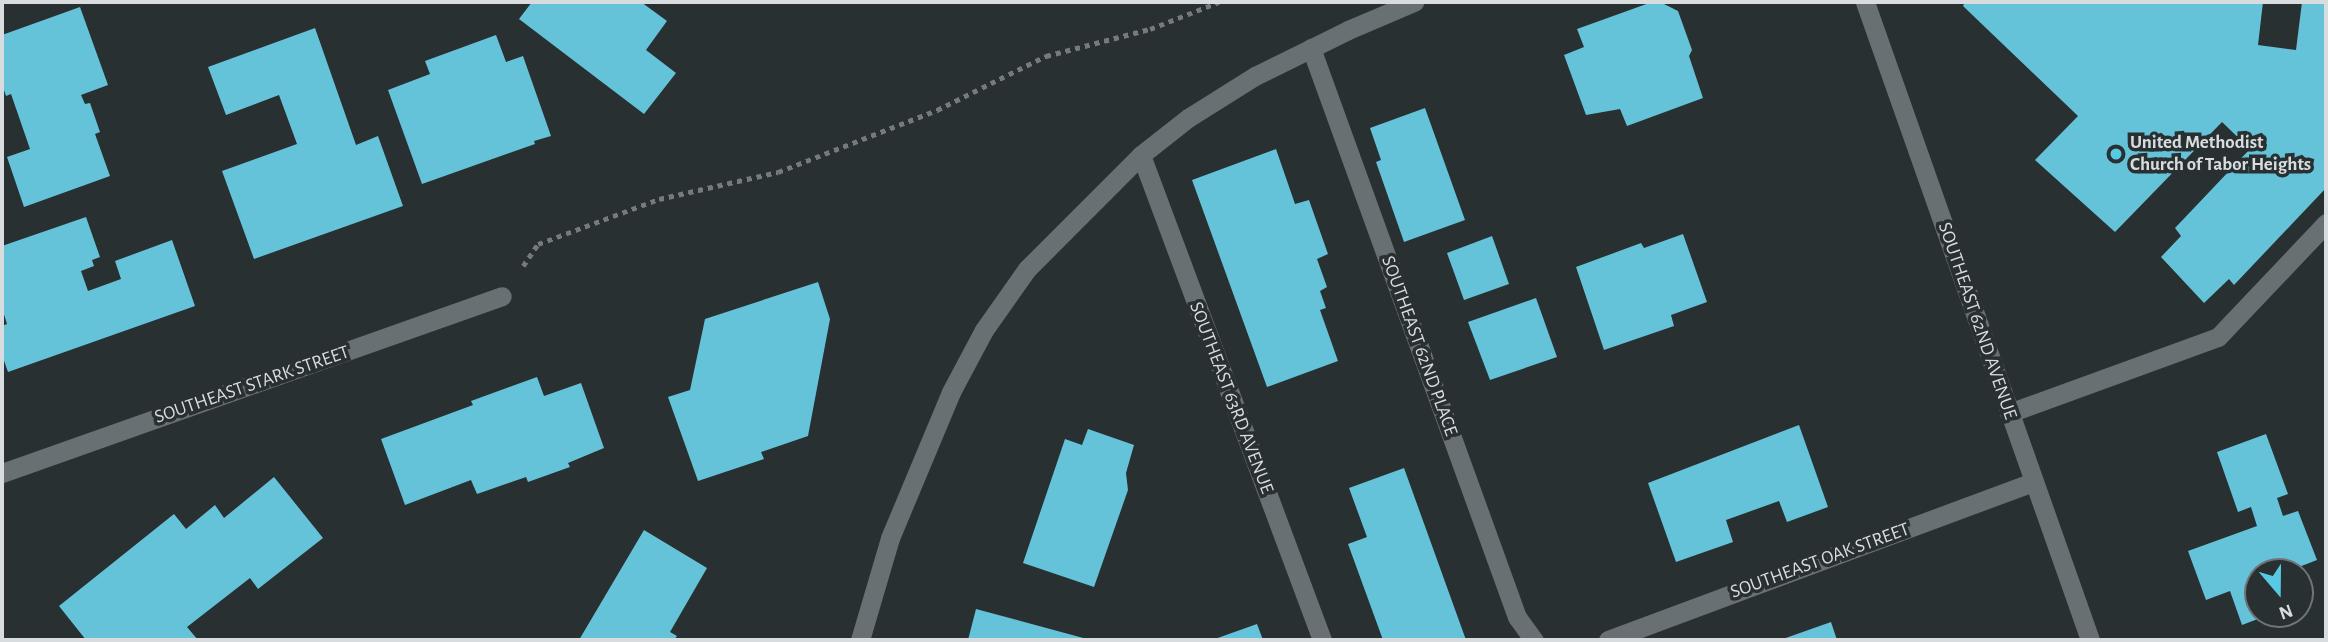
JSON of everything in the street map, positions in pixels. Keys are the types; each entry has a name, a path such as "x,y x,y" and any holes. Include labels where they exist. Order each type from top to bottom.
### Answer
{"street":[{"path":"860,640 890,538 951,392 984,330 1027,269 1140,155 1210,104 1255,76 1311,48 1415,2"},
{"name":"SOUTHEAST 62ND AVENUE","path":"1865,2 2090,640"},
{"name":"SOUTHEAST 62ND PLACE","path":"1311,48 1517,617 1534,640"},
{"name":"SOUTHEAST 63RD AVENUE","path":"1140,155 1322,640"},
{"path":"2009,413 2218,337 2326,223"},
{"name":"SOUTHEAST STARK STREET","path":"2,474 502,296"},
{"name":"SOUTHEAST OAK STREET","path":"1608,640 2034,482"}],"path":[{"path":"502,296 538,244 659,199 778,172 937,110 1046,56 1150,29 1219,2"}],"building":[{"path":"532,2 641,2 667,21 646,50 676,73 644,114 519,19"},
{"path":"1652,2 1660,2 1678,11 1692,50 1689,56 1703,98 1627,126 1620,109 1586,115 1564,55 1584,47 1577,29"},
{"name":"United Methodist Church of Tabor Heights","path":"1965,2 2263,2 2258,45 2296,50 2302,2 2326,2 2326,188 2234,285 2229,279 2204,303 2161,257 2181,236 2175,228 2250,149 2222,122 2115,232 2035,160 2078,116 1963,6"},
{"path":"80,7 108,85 81,95 85,104 90,103 100,132 95,134 110,176 24,207 7,157 30,149 11,94 6,96 2,84 2,35"},
{"path":"315,28 356,145 378,136 403,206 254,259 222,171 297,144 279,95 226,115 208,67"},
{"path":"496,35 506,62 523,56 551,136 422,184 388,90 430,74 425,61"},
{"path":"1425,108 1465,220 1404,242 1376,162 1381,160 1370,128"},
{"path":"1276,149 1295,204 1309,200 1328,254 1317,259 1327,287 1320,291 1326,308 1320,310 1338,361 1267,387 1192,180"},
{"path":"86,217 100,257 92,260 94,266 81,271 88,291 121,279 115,261 172,240 195,306 8,372 2,355 2,326 7,324 2,308 2,246"},
{"path":"1683,234 1707,302 1671,315 1674,326 1604,350 1576,267 1641,243 1644,248"},
{"path":"1492,236 1509,284 1464,300 1447,253"},
{"path":"818,282 830,319 808,436 761,452 764,459 698,481 668,397 690,390 705,319"},
{"path":"1536,298 1557,357 1490,380 1468,322"},
{"path":"537,377 544,396 581,383 604,448 568,463 570,467 528,482 526,477 477,494 471,480 405,505 381,439 473,405 471,401"},
{"path":"1799,425 1828,507 1787,522 1779,501 1726,520 1733,542 1676,562 1648,483"},
{"path":"1088,429 1134,445 1126,473 1128,490 1094,587 1023,563 1065,439 1082,445"},
{"path":"2266,434 2288,494 2277,498 2283,516 2298,511 2317,560 2244,558 2242,625 2230,591 2206,600 2188,551 2257,526 2251,507 2238,512 2217,452"},
{"path":"1404,468 1466,640 1383,640 1348,544 1367,537 1349,488"},
{"path":"274,477 323,538 258,589 250,578 187,627 198,640 86,640 59,606 174,514 186,529 215,505 224,518"},
{"path":"644,530 707,568 670,632 677,636 674,640 579,640"},
{"path":"976,609 1087,639 1087,640 968,640"},
{"path":"1831,622 1837,640 1780,640"},
{"path":"1257,624 1263,640 1212,640"}],"place":[{"name":"United Methodist Church of Tabor Heights","path":"2116,154"}]}
